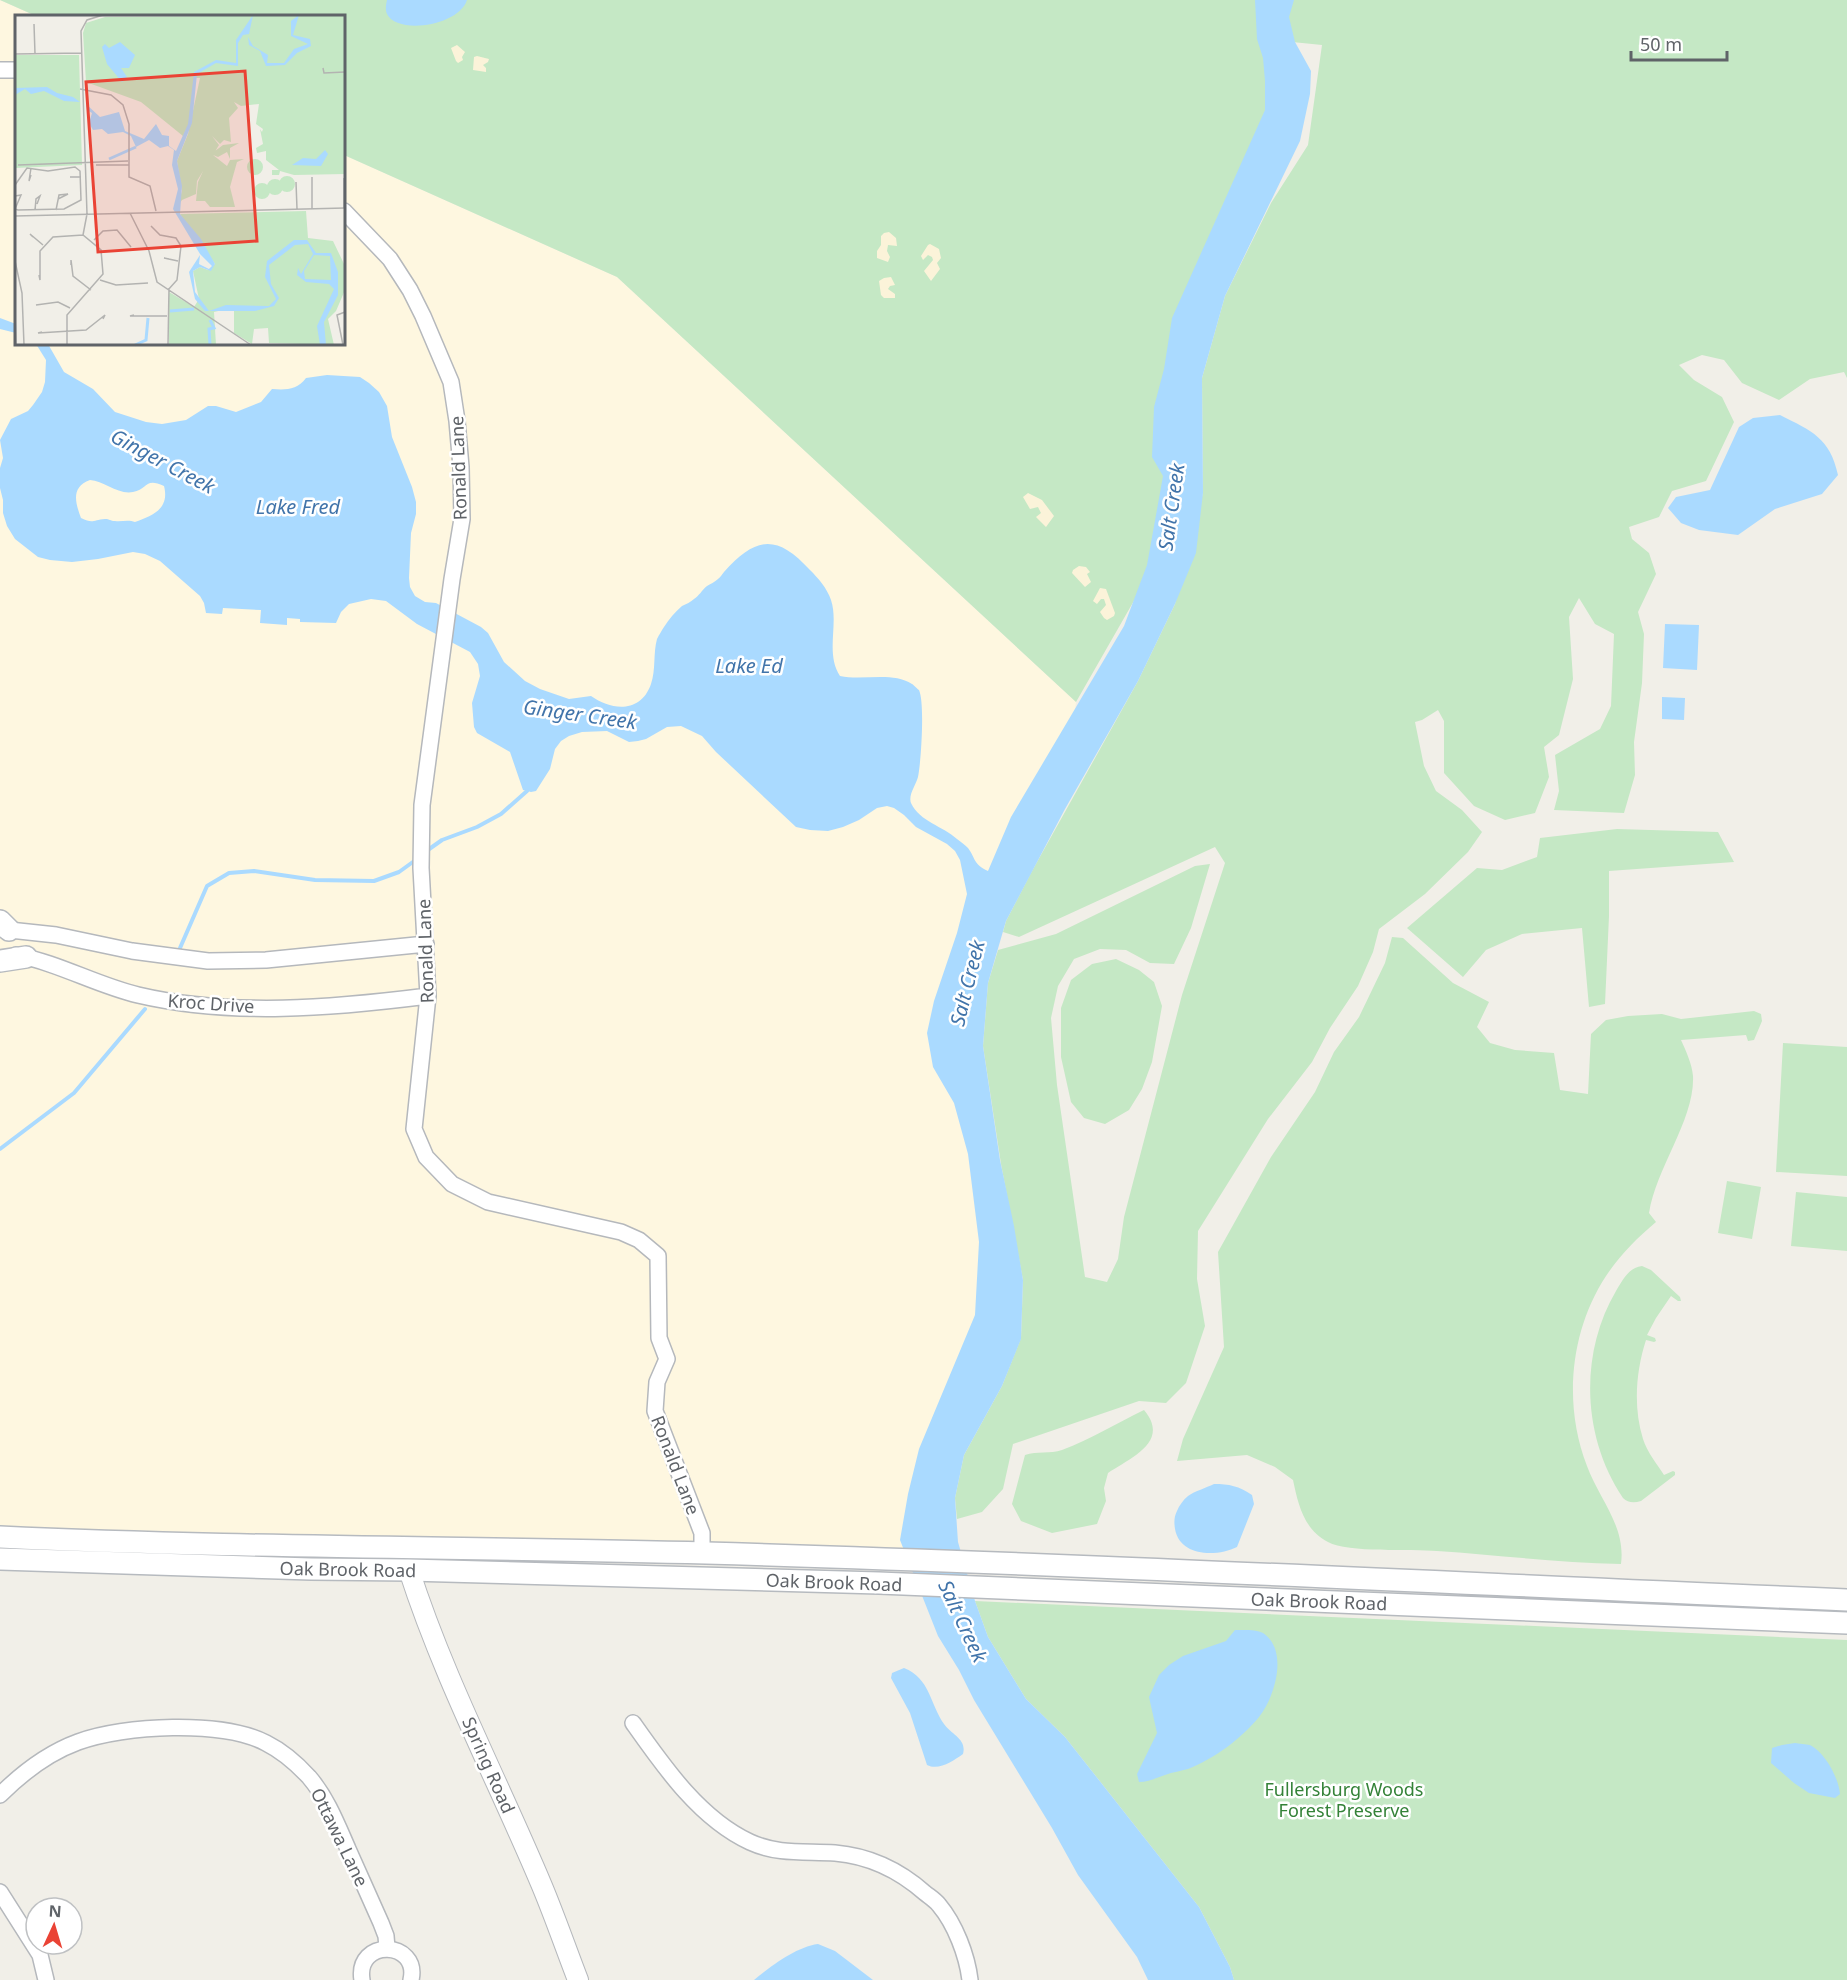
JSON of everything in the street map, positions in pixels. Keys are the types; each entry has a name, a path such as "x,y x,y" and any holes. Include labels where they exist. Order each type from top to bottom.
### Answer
{"main road":[{"path":"0,961 26,957"},
{"name":"Oak Brook Road","path":"0,1537 702,1553 1847,1600"},
{"name":"Oak Brook Road","path":"0,1559 299,1569 879,1583 1847,1623"}],"street":[{"name":"Ronald Lane","path":"345,212 390,259 410,290 440,354 451,382 461,467 462,519 422,805 420,845 428,996 414,1129 426,1157 452,1184 488,1202 621,1232 639,1240 658,1256 659,1338 667,1359 657,1382 654,1411 702,1533 702,1553"},
{"path":"3,927 56,934 132,951 208,961 266,960 426,944"},
{"name":"Kroc Drive","path":"0,952 62,967 92,980 136,994 168,1001 215,1006 290,1008 428,996"},
{"name":"Spring Road","path":"407,1548 409,1570 420,1603 455,1689 543,1888 578,1980"},
{"path":"633,1723 690,1796 717,1822 736,1836 765,1848 786,1853 834,1853 871,1860 896,1871 914,1883 939,1905 951,1925 963,1951 970,1980"},
{"name":"Ottawa Lane","path":"0,1795 30,1768 51,1755 78,1742 102,1735 165,1728 206,1729 240,1733 265,1742 297,1765 321,1792 381,1923 386,1936 387,1948"},
{"path":"0,1892 40,1955 46,1980"},
{"path":"362,1980 365,1960 371,1954 387,1948 402,1954 408,1960 411,1967 411,1980"}],"shaded area":[{"path":"0,0 34,15 15,15 15,345 345,345 345,155 617,277 1076,702 1074,723 981,901 978,1190 981,1328 918,1554 0,1530"}],"green space":[{"path":"0,0 1847,0 1847,378 1844,372 1810,379 1779,400 1742,383 1724,360 1702,355 1679,365 1694,380 1722,397 1734,422 1706,481 1672,491 1659,517 1629,527 1632,539 1649,553 1656,574 1638,612 1644,634 1642,683 1634,742 1635,775 1624,813 1554,810 1559,791 1555,755 1600,729 1611,706 1614,634 1595,624 1579,598 1569,617 1573,679 1559,735 1544,747 1549,777 1535,813 1505,820 1474,806 1444,773 1444,721 1438,710 1415,722 1424,766 1436,791 1462,810 1482,832 1468,852 1425,894 1379,929 1373,952 1358,986 1330,1028 1312,1062 1268,1119 1198,1231 1197,1279 1205,1326 1186,1383 1166,1403 1139,1401 1013,1444 1003,1489 982,1512 957,1519 955,1498 964,1455 1002,1386 1021,1338 1023,1280 1001,1164 983,1046 988,983 998,950 1056,934 1195,866 1210,864 1191,928 1174,964 1150,963 1126,950 1100,949 1074,959 1058,986 1051,1018 1057,1085 1085,1277 1107,1282 1118,1259 1124,1217 1182,995 1225,863 1215,847 1019,937 1003,932 1006,921 1032,871 1138,681 1175,604 1203,493 1202,378 1225,296 1271,203 1308,145 1322,45 1263,39 1274,114 1167,484 1151,571 1076,702 617,277 345,155 345,15 34,15"},
{"path":"1617,829 1718,832 1734,862 1609,871 1605,1004 1589,1007 1582,928 1522,934 1486,950 1463,977 1407,928 1477,868 1502,870 1537,857 1540,838"},
{"path":"1392,937 1403,938 1453,983 1489,1002 1477,1027 1490,1043 1515,1050 1554,1053 1560,1090 1588,1094 1591,1034 1606,1020 1662,1014 1681,1019 1754,1011 1761,1014 1762,1021 1754,1040 1748,1041 1746,1035 1681,1040 1692,1071 1692,1092 1682,1126 1653,1196 1649,1213 1656,1222 1617,1261 1594,1297 1584,1320 1574,1368 1575,1418 1579,1442 1587,1466 1616,1525 1621,1564 1552,1561 1437,1551 1350,1548 1337,1545 1328,1542 1313,1531 1303,1516 1293,1480 1275,1467 1247,1455 1177,1461 1183,1439 1224,1347 1218,1252 1271,1157 1315,1092 1334,1052 1359,1017 1385,963"},
{"path":"1116,959 1139,970 1154,982 1162,1006 1152,1062 1142,1089 1129,1110 1105,1124 1084,1118 1071,1102 1061,1057 1061,1008 1071,980 1092,964"},
{"path":"1783,1043 1847,1047 1847,1176 1776,1172"},
{"path":"1727,1181 1761,1187 1752,1239 1718,1233"},
{"path":"1796,1192 1847,1197 1847,1251 1791,1246"},
{"path":"1642,1266 1651,1270 1680,1297 1681,1301 1671,1296 1647,1335 1655,1338 1656,1341 1646,1340 1637,1389 1638,1414 1645,1444 1664,1475 1673,1471 1675,1475 1641,1501 1634,1502 1623,1498 1609,1474 1599,1449 1590,1395 1591,1368 1604,1315 1623,1279 1633,1269"},
{"path":"1144,1410 1151,1421 1153,1431 1150,1440 1136,1455 1108,1473 1104,1488 1106,1501 1097,1524 1052,1533 1021,1521 1012,1504 1025,1455 1062,1450"},
{"name":"Fullersburg Woods Forest Preserve","path":"975,1601 1847,1640 1847,1980 1234,1980 1230,1967 1199,1907 1065,1737 1026,1699 988,1637"}],"sand":[{"path":"457,45 465,52 463,60 458,63 451,48"},
{"path":"474,57 489,59 483,65 486,72 473,70"},
{"path":"889,232 896,238 897,246 888,245 887,251 890,257 888,262 877,258 877,251 881,245 881,236"},
{"path":"930,244 939,249 941,258 937,263 940,269 931,281 924,271 933,260 932,257 928,255 923,260 921,256"},
{"path":"891,277 895,285 888,289 895,294 895,298 884,298 881,295 879,281"},
{"path":"1028,493 1042,500 1054,516 1046,527 1036,517 1041,513 1038,507 1030,509 1023,497"},
{"path":"1079,566 1086,567 1090,572 1087,574 1091,582 1085,587 1072,573"},
{"path":"1100,588 1106,589 1115,613 1107,620 1100,612 1106,605 1104,599 1097,604 1093,601"}],"water":[{"path":"387,0 467,0 462,9 453,16 428,25 415,26 393,20 386,12"},
{"path":"1255,0 1294,0 1289,17 1295,42 1311,71 1310,94 1300,141 1225,296 1202,378 1203,493 1196,553 1175,604 1138,681 1065,809 1006,921 988,983 983,1046 1000,1160 1023,1280 1021,1339 1002,1386 964,1455 955,1498 958,1542 988,1637 1026,1699 1065,1737 1199,1907 1230,1967 1234,1980 1148,1980 1137,1957 1078,1875 974,1700 938,1636 900,1540 919,1449 975,1315 979,1242 968,1154 954,1103 933,1067 927,1033 934,1001 957,933 967,894 960,860 955,851 916,827 894,808 887,806 877,808 843,827 828,831 796,827 702,736 681,726 667,727 646,739 629,742 607,731 582,732 569,736 555,749 550,769 536,791 523,790 510,752 477,733 474,727 472,703 480,676 478,664 470,652 417,624 386,601 371,599 349,604 341,612 336,623 300,622 300,619 287,618 287,625 260,623 261,610 223,608 222,614 206,613 200,596 160,561 145,554 133,552 72,562 38,557 15,539 7,526 0,488 0,468 3,458 0,440 11,419 28,411 42,392 46,360 37,345 49,345 64,372 93,389 115,412 146,422 162,424 186,420 208,406 236,412 261,402 272,389 291,388 299,385 306,378 327,375 360,377 379,392 387,406 392,437 416,502 416,514 411,533 409,578 410,587 415,596 425,602 436,603 481,627 488,633 504,662 525,681 569,699 591,696 608,705 633,704 646,693 653,679 657,639 666,624 682,606 693,600 719,578 746,551 767,544 777,545 798,558 825,587 833,609 833,658 840,676 896,678 913,684 919,690 922,707 921,747 918,777 911,793 911,803 920,815 966,846 977,864 988,871 1011,817 1124,626 1147,565 1163,476 1152,457 1154,407 1164,369 1172,318 1265,110 1263,58 1257,39","holes":["90,480 95,481 116,490 133,492 153,483 164,486 165,494 162,506 158,510 135,522 105,519 88,521 81,518 76,496 84,483"]},
{"path":"0,318 15,324 15,333 0,329"},
{"path":"1780,415 1810,431 1825,444 1830,452 1838,475 1822,494 1775,509 1738,535 1699,530 1681,523 1668,508 1676,497 1710,490 1739,427 1753,418"},
{"path":"1665,624 1699,625 1697,670 1663,668"},
{"path":"1662,697 1685,698 1684,720 1662,719"},
{"path":"1214,1484 1243,1489 1252,1495 1254,1504 1237,1547 1210,1553 1192,1550 1178,1538 1174,1522 1176,1513 1184,1499"},
{"path":"1235,1630 1253,1630 1263,1633 1276,1650 1277,1674 1265,1708 1244,1733 1208,1760 1188,1769 1139,1782 1137,1774 1157,1733 1149,1697 1159,1675 1183,1656 1226,1641"},
{"path":"904,1668 919,1678 944,1724 961,1741 963,1754 955,1760 936,1767 927,1765 910,1713 891,1678 892,1673"},
{"path":"1795,1743 1816,1748 1834,1774 1840,1794 1835,1798 1809,1793 1771,1763 1772,1748"},
{"path":"818,1944 835,1951 873,1980 754,1980 793,1953"}],"waterway":[{"path":"425,852 442,840 477,827 501,814 527,791"},
{"path":"180,948 207,886 229,873 254,871 315,880 374,881 399,872 417,859"},
{"path":"0,1149 74,1093 145,1009"}],"water label":[{"name":"Ginger Creek","path":"163,461"},
{"name":"Lake Fred","path":"298,506"},
{"name":"Salt Creek","path":"1171,507"},
{"name":"Lake Ed","path":"749,665"},
{"name":"Ginger Creek","path":"580,714"},
{"name":"Salt Creek","path":"967,983"},
{"name":"Salt Creek","path":"963,1621"}]}
